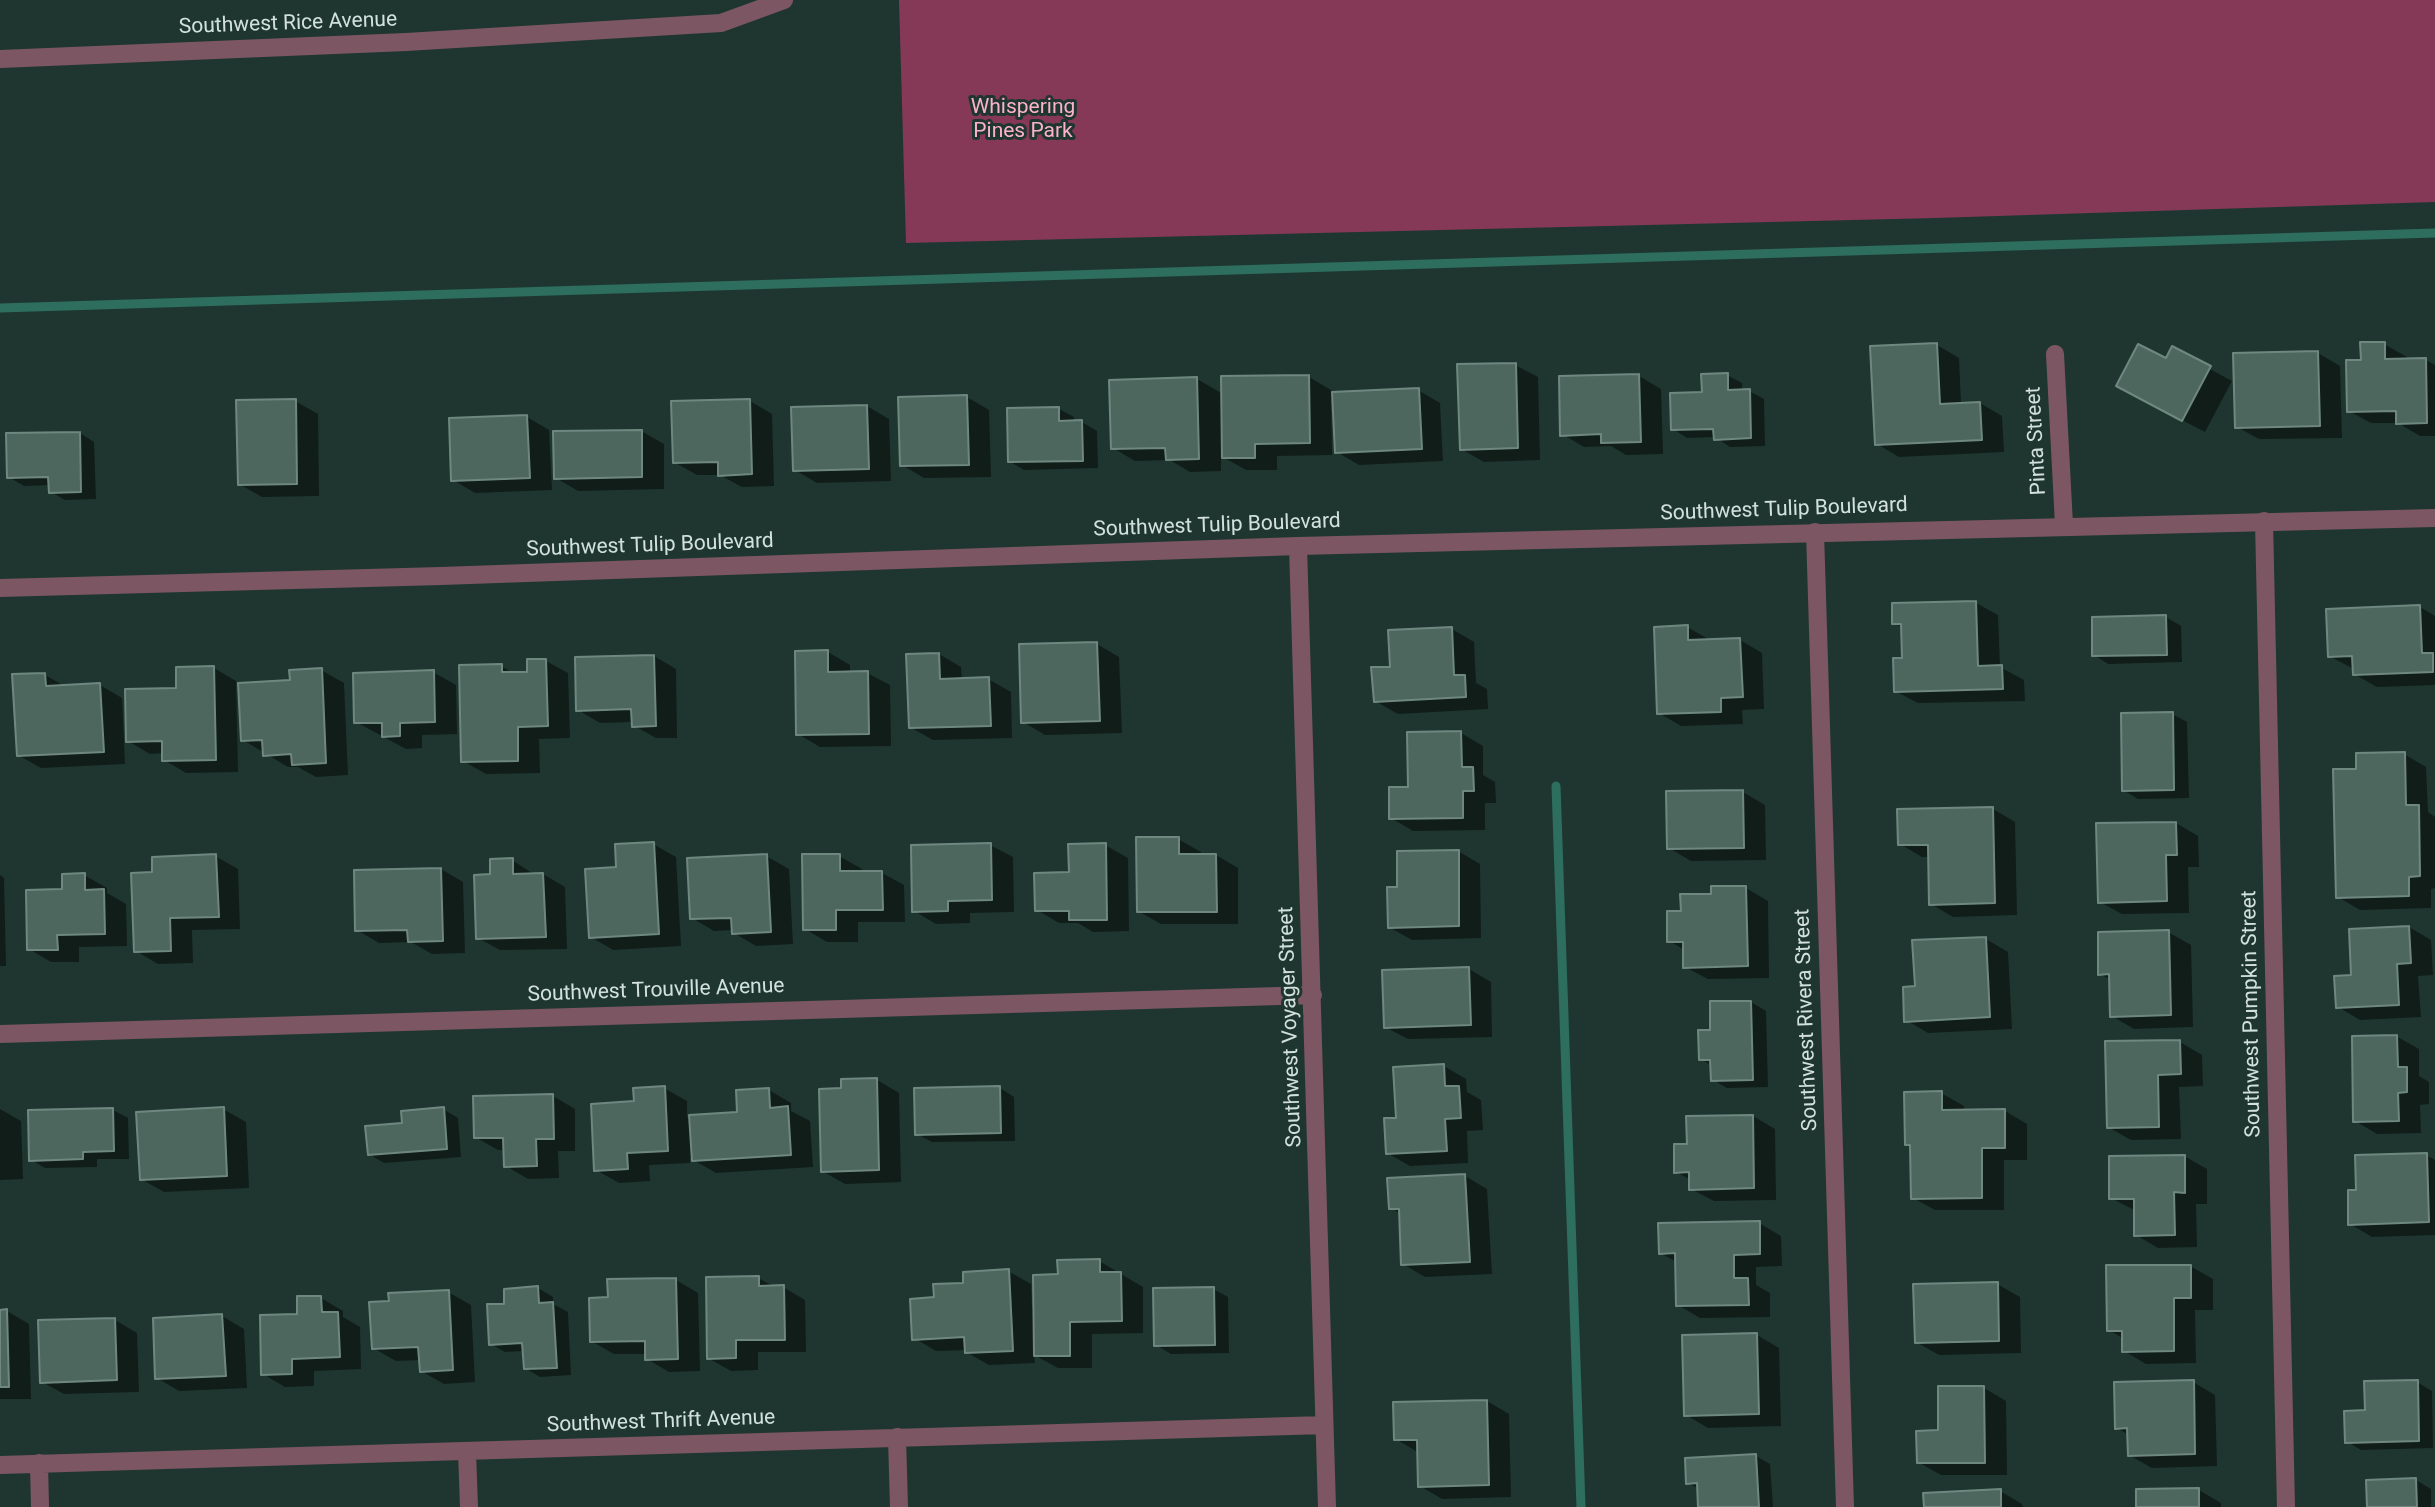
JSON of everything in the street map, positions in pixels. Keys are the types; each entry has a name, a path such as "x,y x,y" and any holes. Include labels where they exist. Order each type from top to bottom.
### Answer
{"street":[{"name":"Southwest Rice Avenue","path":"0,59 406,42 721,23 784,0"},
{"name":"Pinta Street","path":"2055,354 2064,526"},
{"name":"Southwest Tulip Boulevard","path":"0,588 469,575 1298,546 2435,518"},
{"name":"Southwest Pumpkin Street","path":"2264,521 2286,1507"},
{"name":"Southwest Rivera Street","path":"1815,532 1845,1507"},
{"name":"Southwest Voyager Street","path":"1298,546 1327,1507"},
{"name":"Southwest Trouville Avenue","path":"0,1034 1313,995"},
{"name":"Southwest Thrift Avenue","path":"0,1465 1324,1425"},
{"path":"897,1437 899,1507"},
{"path":"467,1451 469,1507"},
{"path":"39,1463 40,1507"}],"green space":[{"name":"Whispering Pines Park","path":"899,0 2435,0 2435,202 1935,218 906,243"}],"building":[{"path":"2360,342 2385,342 2385,359 2426,358 2427,423 2396,424 2396,411 2347,412 2346,360 2361,360"},
{"path":"1937,343 1940,404 1980,402 1982,440 1875,445 1870,346"},
{"path":"2138,344 2166,358 2172,346 2211,366 2182,421 2116,386"},
{"path":"2318,351 2320,426 2235,428 2233,353"},
{"path":"1516,363 1518,448 1460,450 1457,364"},
{"path":"1728,373 1728,390 1750,389 1751,438 1714,440 1713,429 1671,430 1670,393 1702,392 1701,374"},
{"path":"1639,374 1641,442 1601,443 1601,434 1560,436 1559,376"},
{"path":"1309,375 1310,443 1255,444 1255,458 1222,458 1221,376"},
{"path":"1197,377 1199,459 1166,460 1165,448 1111,449 1109,380"},
{"path":"1419,388 1422,449 1335,453 1332,392"},
{"path":"967,395 969,465 900,466 898,397"},
{"path":"296,399 297,484 238,485 236,400"},
{"path":"750,399 752,474 718,476 718,462 673,463 671,401"},
{"path":"867,405 869,469 793,471 791,407"},
{"path":"1059,407 1059,421 1082,420 1083,461 1008,462 1007,408"},
{"path":"527,415 530,478 451,481 449,418"},
{"path":"642,430 642,477 554,479 553,431"},
{"path":"80,432 81,492 49,493 48,477 7,478 6,433"},
{"path":"1976,601 1978,666 2002,665 2003,689 1894,692 1893,658 1902,658 1901,624 1892,624 1892,603"},
{"path":"2420,605 2422,653 2433,653 2433,672 2353,675 2352,656 2328,657 2326,609"},
{"path":"2166,615 2167,655 2092,656 2092,617"},
{"path":"1688,625 1688,640 1740,638 1743,697 1721,698 1721,712 1657,714 1654,627"},
{"path":"1452,627 1454,675 1465,675 1466,697 1374,702 1371,667 1390,667 1388,630"},
{"path":"1097,642 1100,721 1021,723 1019,644"},
{"path":"828,650 828,672 868,671 869,734 796,735 795,651"},
{"path":"939,653 940,679 989,677 991,726 909,728 906,654"},
{"path":"654,655 656,726 632,727 631,709 576,711 575,657"},
{"path":"527,659 546,659 548,726 518,727 518,761 461,762 459,665 502,664 502,672 527,672"},
{"path":"214,666 216,760 162,761 162,741 126,742 125,689 176,688 176,667"},
{"path":"322,668 326,763 292,765 291,754 263,756 262,740 241,741 238,683 290,680 289,670"},
{"path":"434,670 435,722 400,723 400,736 382,737 382,723 354,723 353,673"},
{"path":"45,673 46,686 100,683 104,752 17,756 12,674"},
{"path":"2173,712 2174,790 2122,791 2121,713"},
{"path":"1461,731 1462,767 1473,767 1474,791 1463,791 1463,818 1389,819 1389,787 1408,787 1407,732"},
{"path":"2405,752 2406,805 2419,805 2420,876 2409,877 2409,896 2336,898 2333,769 2356,769 2356,753"},
{"path":"1743,790 1744,848 1667,849 1666,791"},
{"path":"1993,807 1995,903 1929,905 1928,845 1898,845 1897,809"},
{"path":"2176,822 2177,855 2166,855 2167,901 2098,903 2096,823"},
{"path":"1136,837 1179,837 1179,854 1216,854 1217,912 1137,912"},
{"path":"654,842 659,934 589,938 585,869 616,867 615,844"},
{"path":"991,843 992,900 948,901 948,911 912,912 911,845"},
{"path":"1106,843 1107,920 1069,920 1069,911 1035,911 1034,873 1069,872 1068,844"},
{"path":"1459,850 1459,926 1388,928 1387,887 1397,887 1397,851"},
{"path":"216,854 219,917 170,918 171,951 134,952 131,873 152,872 152,857"},
{"path":"767,854 771,932 732,934 731,918 690,919 687,858"},
{"path":"802,854 840,854 840,871 882,871 883,910 836,910 836,930 803,930"},
{"path":"513,858 513,874 543,873 546,937 476,939 474,875 490,874 490,859"},
{"path":"441,868 443,941 408,942 407,930 355,931 354,870"},
{"path":"85,873 85,890 104,889 105,934 57,935 58,950 27,950 26,890 62,889 62,874"},
{"path":"1711,886 1746,886 1748,966 1683,968 1683,942 1667,942 1667,911 1681,911 1680,894 1711,894"},
{"path":"2409,926 2411,963 2397,964 2399,1005 2336,1008 2334,976 2351,975 2349,929"},
{"path":"2169,930 2171,1015 2110,1017 2109,974 2098,975 2098,932"},
{"path":"1986,937 1990,1017 1904,1022 1903,987 1915,986 1912,940"},
{"path":"1469,967 1471,1025 1384,1028 1382,970"},
{"path":"1710,1001 1751,1001 1753,1080 1711,1081 1710,1060 1699,1060 1698,1030 1710,1030"},
{"path":"2397,1035 2398,1067 2407,1067 2407,1092 2398,1093 2399,1121 2353,1122 2352,1036"},
{"path":"2180,1040 2181,1074 2158,1075 2159,1127 2107,1128 2105,1041"},
{"path":"1444,1064 1445,1086 1459,1086 1461,1118 1445,1119 1447,1151 1386,1154 1384,1118 1396,1118 1393,1067"},
{"path":"877,1078 879,1170 821,1172 819,1089 841,1088 841,1079"},
{"path":"665,1086 668,1151 627,1153 628,1169 594,1171 591,1104 634,1101 633,1088"},
{"path":"1000,1086 1001,1133 915,1135 914,1088"},
{"path":"769,1088 770,1108 788,1106 791,1155 692,1161 689,1115 737,1112 736,1090"},
{"path":"1942,1091 1942,1110 2005,1109 2005,1148 1982,1148 1982,1198 1911,1199 1910,1145 1905,1145 1904,1092"},
{"path":"553,1094 554,1139 536,1139 537,1166 504,1167 503,1138 474,1138 473,1096"},
{"path":"224,1107 227,1176 140,1180 136,1112"},
{"path":"444,1107 447,1149 368,1155 365,1126 402,1123 401,1111"},
{"path":"113,1108 114,1151 83,1152 83,1159 29,1161 28,1110"},
{"path":"1753,1115 1754,1188 1689,1190 1689,1172 1674,1173 1674,1144 1687,1144 1686,1116"},
{"path":"2427,1153 2429,1222 2348,1225 2348,1190 2356,1190 2355,1155"},
{"path":"2185,1155 2185,1193 2174,1192 2175,1235 2134,1236 2134,1199 2109,1199 2109,1156"},
{"path":"1465,1174 1470,1262 1401,1265 1399,1209 1389,1209 1387,1178"},
{"path":"1760,1221 1760,1254 1734,1255 1734,1278 1748,1278 1749,1305 1676,1306 1675,1253 1659,1254 1658,1223"},
{"path":"1100,1259 1100,1272 1121,1272 1122,1321 1070,1322 1070,1356 1034,1356 1033,1275 1058,1274 1057,1260"},
{"path":"2106,1265 2191,1265 2191,1298 2174,1298 2174,1351 2122,1352 2122,1331 2107,1331"},
{"path":"1009,1269 1013,1351 965,1353 964,1337 912,1340 910,1299 934,1297 933,1284 963,1283 963,1272"},
{"path":"759,1276 759,1286 784,1285 785,1340 736,1340 736,1358 707,1359 706,1277"},
{"path":"676,1278 678,1359 645,1360 645,1341 590,1342 589,1298 608,1297 607,1279"},
{"path":"1998,1282 1999,1341 1915,1343 1913,1284"},
{"path":"538,1286 539,1303 553,1302 557,1368 524,1369 522,1343 489,1345 487,1304 504,1304 504,1289"},
{"path":"1214,1287 1215,1345 1154,1346 1153,1288"},
{"path":"449,1290 453,1370 420,1372 418,1347 372,1349 369,1302 389,1301 388,1293"},
{"path":"297,1296 321,1296 322,1312 338,1312 340,1357 292,1359 292,1374 261,1375 260,1315 297,1314"},
{"path":"7,1309 9,1387 0,1387 0,1310"},
{"path":"222,1314 226,1376 155,1379 153,1318"},
{"path":"115,1318 117,1380 40,1383 38,1320"},
{"path":"1757,1333 1759,1414 1684,1416 1682,1335"},
{"path":"2194,1380 2195,1454 2128,1456 2127,1428 2115,1429 2114,1382"},
{"path":"2418,1380 2419,1441 2345,1443 2344,1411 2365,1410 2364,1381"},
{"path":"1938,1386 1984,1386 1985,1463 1917,1463 1916,1431 1938,1430"},
{"path":"1487,1400 1489,1485 1418,1487 1417,1440 1394,1440 1393,1402"},
{"path":"1756,1454 1759,1507 1698,1507 1697,1483 1686,1484 1685,1458"},
{"path":"2416,1478 2417,1507 2367,1507 2366,1480"},
{"path":"2199,1488 2199,1507 2136,1507 2136,1489"},
{"path":"2001,1489 2001,1507 1924,1507 1923,1493"}],"waterway":[{"path":"0,308 2435,233"},
{"path":"1556,786 1581,1507"}]}
